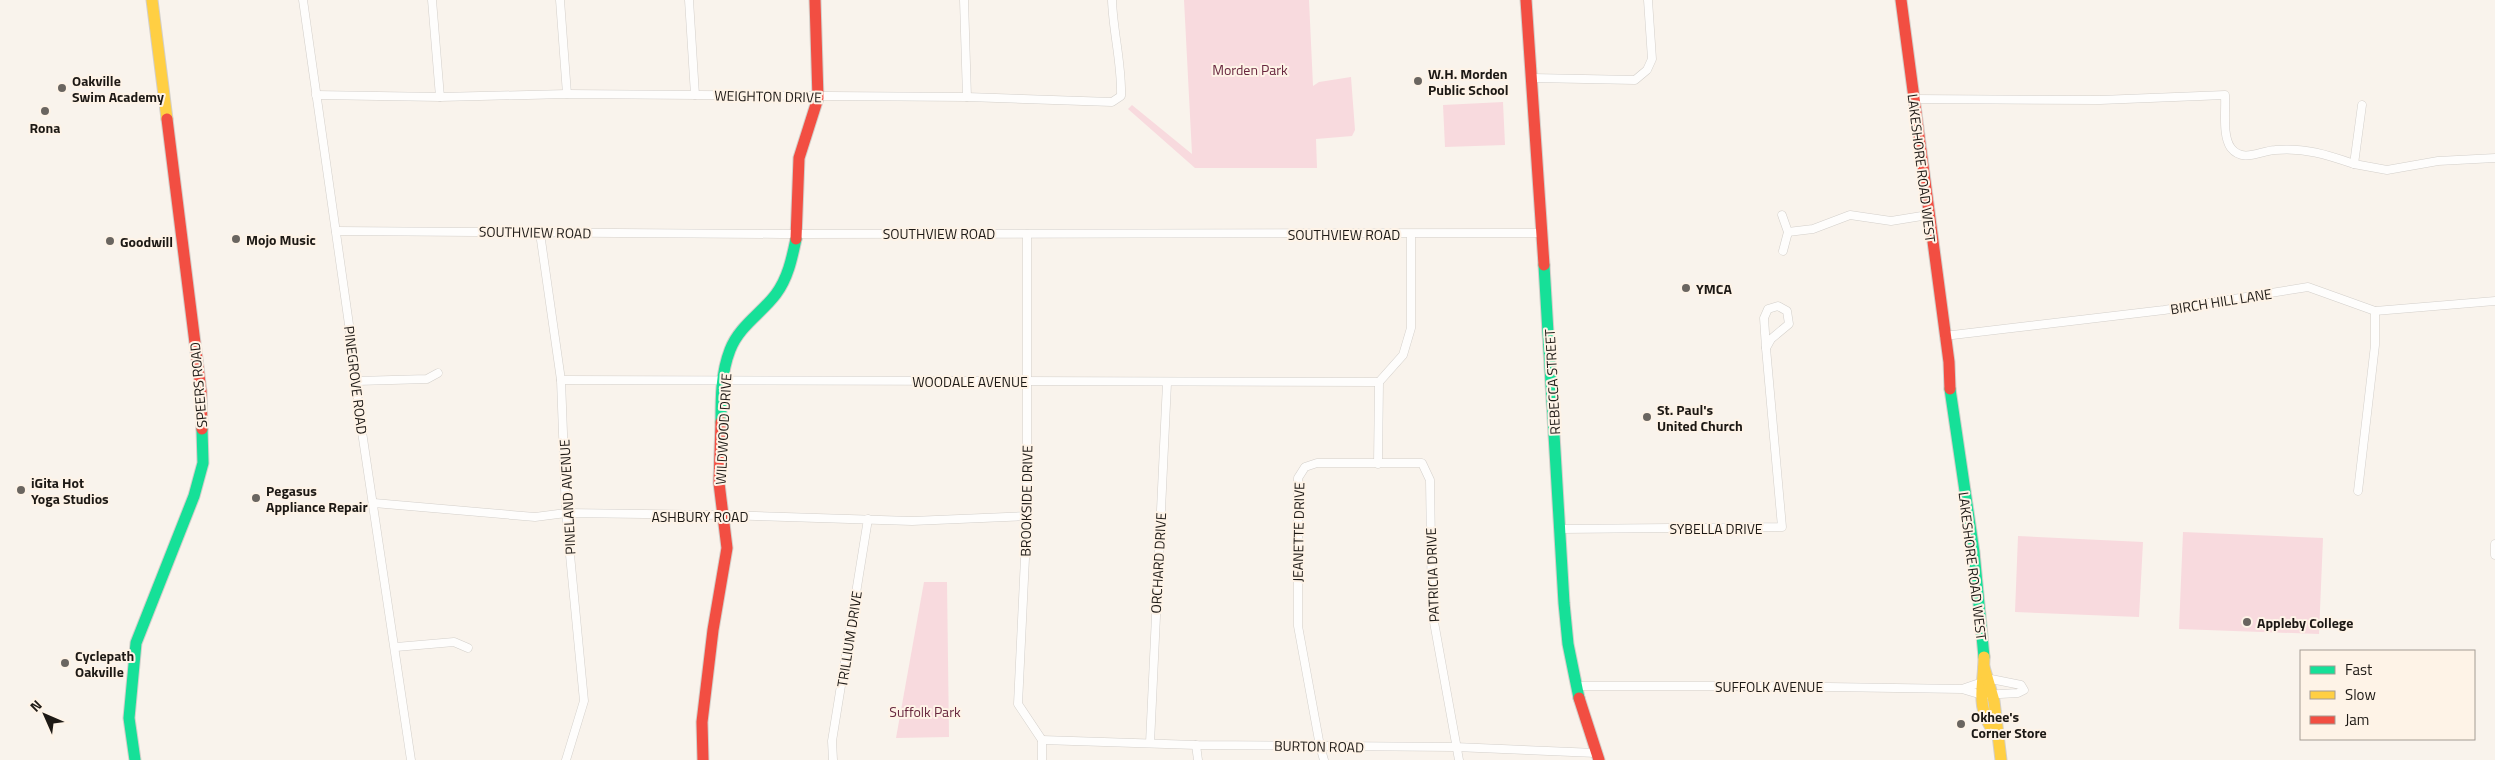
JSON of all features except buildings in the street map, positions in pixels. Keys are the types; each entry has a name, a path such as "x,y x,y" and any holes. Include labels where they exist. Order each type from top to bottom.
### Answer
{"main road":[{"name":"SPEERS ROAD","path":"135,760 129,718 136,644 194,496 203,463 201,391 152,0"},
{"name":"WILDWOOD DRIVE","path":"703,760 702,722 712,630 727,548 719,483 722,380 730,349 744,327 777,293 791,264 797,233 799,158 818,98 815,0"},
{"name":"REBECCA STREET","path":"1526,0 1543,233 1564,595 1576,686 1598,756"},
{"name":"LAKESHORE ROAD WEST","path":"1901,0 1944,336 1949,362 1948,376 1981,612 1984,667 1988,694 1998,726 1996,735 2001,760"}],"street":[{"name":"PINEGROVE ROAD","path":"303,0 357,381 358,405 396,647 411,760"},
{"path":"432,0 440,97"},
{"path":"560,0 567,94"},
{"path":"689,0 695,95"},
{"path":"964,0 967,97"},
{"name":"WEIGHTON DRIVE","path":"316,95 440,97 567,94 818,98 967,97 1112,102 1121,96 1122,81 1113,30 1112,0"},
{"path":"1533,78 1635,80 1648,70 1652,59 1648,0"},
{"path":"1913,99 2100,100 2225,95 2227,141 2236,153 2244,157 2269,150 2300,149 2354,164 2387,170 2438,161 2495,158"},
{"path":"2354,164 2362,104"},
{"path":"1782,215 1788,232 1783,251"},
{"path":"1788,232 1813,229 1850,215 1891,221 1928,215"},
{"name":"SOUTHVIEW ROAD","path":"336,231 1027,234 1543,233"},
{"name":"PINELAND AVENUE","path":"540,233 561,380 566,514 584,701 566,760"},
{"name":"BROOKSIDE DRIVE","path":"1027,234 1027,516 1018,704 1042,740"},
{"path":"1378,464 1379,382 1403,356 1411,328 1411,234"},
{"name":"BIRCH HILL LANE","path":"1944,336 2164,310 2308,287 2375,311 2495,302"},
{"name":"SYBELLA DRIVE","path":"1561,529 1782,527 1766,348 1764,321 1765,311 1774,306 1783,307 1790,316 1789,324 1771,339 1766,348"},
{"path":"2358,491 2375,345 2375,311"},
{"path":"357,381 427,379 438,373"},
{"name":"WOODALE AVENUE","path":"561,380 1167,383 1379,382"},
{"name":"ORCHARD DRIVE","path":"1150,744 1167,383"},
{"name":"JEANETTE DRIVE","path":"1324,760 1298,626 1298,478 1305,467 1318,463 1378,464"},
{"name":"PATRICIA DRIVE","path":"1378,464 1422,463 1430,480 1432,611 1455,747 1459,760"},
{"name":"ASHBURY ROAD","path":"374,503 535,517 566,514 723,515 912,521 1027,516"},
{"name":"TRILLIUM DRIVE","path":"833,760 832,741 868,519"},
{"path":"2495,544 2495,555"},
{"path":"396,647 454,642 468,648"},
{"name":"SUFFOLK AVENUE","path":"1576,686 1962,689 1988,694 2018,693 2024,690 2021,685 1986,680 1962,689"},
{"path":"1042,740 1042,760"},
{"name":"BURTON ROAD","path":"1042,740 1150,744 1455,747 1598,756"},
{"path":"1196,744 1198,760"}],"green space":[{"name":"Morden Park","path":"1184,0 1309,0 1313,86 1319,82 1351,77 1355,130 1352,136 1316,139 1317,168 1195,168 1128,109 1132,105 1192,154"},
{"path":"1503,102 1505,145 1445,147 1443,105"},
{"path":"2183,532 2323,538 2319,634 2179,629"},
{"path":"2018,536 2143,542 2139,617 2015,612"},
{"name":"Suffolk Park","path":"924,582 947,582 949,737 896,738"}],"traffic: fast":[{"path":"721,422 723,377 730,350 739,334 780,288 789,268 796,239"},
{"path":"1544,265 1564,603 1568,644 1579,698"},
{"path":"1950,389 1974,552 1984,657"},
{"path":"135,760 129,718 136,643 194,496 203,463 202,429"}],"traffic: slow":[{"path":"152,0 167,119"},
{"path":"1984,657 1983,706 1989,725 1996,735"},
{"path":"1984,667 1994,701 2001,760"}],"traffic: jam":[{"path":"796,239 799,158 818,98 815,0"},
{"path":"1526,0 1544,265"},
{"path":"1901,0 1949,362 1950,389"},
{"path":"167,119 201,391 202,429"},
{"path":"703,760 702,722 713,630 727,548 719,483 721,422"},
{"path":"1579,698 1599,760"}],"place":[{"name":"W.H. Morden Public School","path":"1418,81"},
{"name":"Oakville Swim Academy","path":"62,88"},
{"name":"Rona","path":"45,111"},
{"name":"Mojo Music","path":"236,239"},
{"name":"Goodwill","path":"110,241"},
{"name":"YMCA","path":"1686,288"},
{"name":"St. Paul's United Church","path":"1647,417"},
{"name":"iGita Hot Yoga Studios","path":"21,490"},
{"name":"Pegasus Appliance Repair","path":"256,498"},
{"name":"Appleby College","path":"2247,622"},
{"name":"Cyclepath Oakville","path":"65,663"},
{"name":"Okhee's Corner Store","path":"1961,724"}]}
